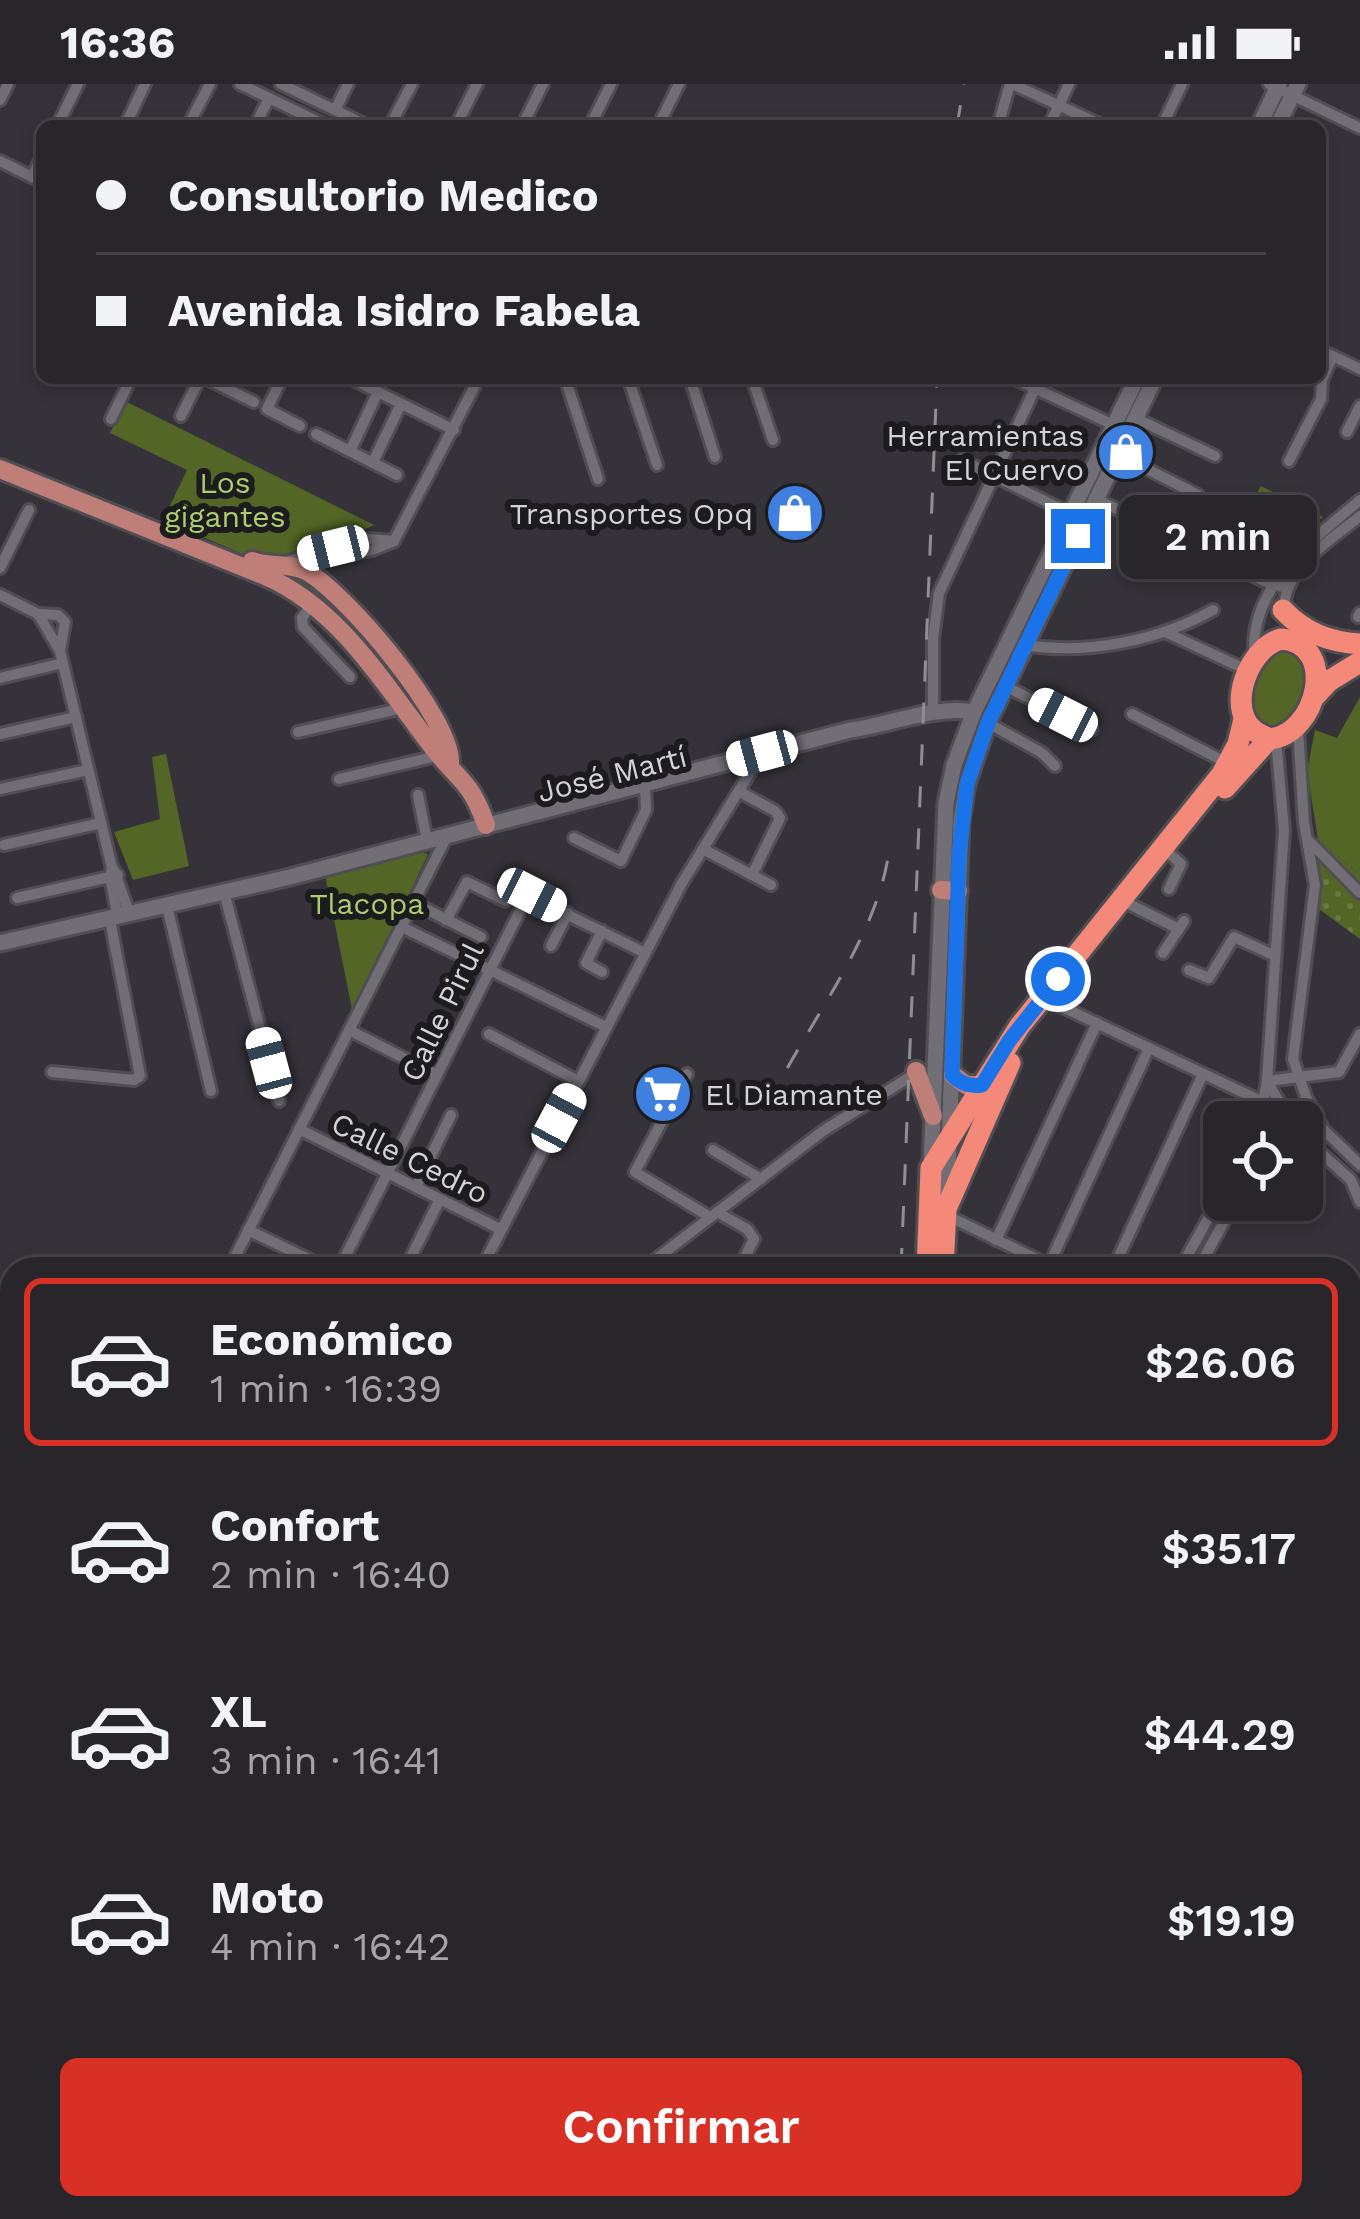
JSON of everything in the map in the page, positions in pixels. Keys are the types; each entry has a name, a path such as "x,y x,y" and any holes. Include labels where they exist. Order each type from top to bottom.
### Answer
{"highway":[{"path":"1285,599 1298,625 1321,638 1360,645"},
{"path":"1272,739 1244,719 1241,705 1252,664 1275,640 1336,653 1360,645"},
{"path":"944,1257 946,1212 1016,1052 1171,855 1272,739 1298,729 1317,671 1304,646"},
{"path":"1310,702 1328,681 1360,662"},
{"path":"927,1257 931,1168 938,1130 982,1085 1019,1027 1229,764 1244,719"}],"main road":[{"path":"1263,120 1283,87"},
{"path":"1278,120 1283,87"},
{"path":"946,1212 934,1070 950,890 974,715 1071,514 1118,454 1136,384"},
{"path":"974,715 1005,686 1089,496 1151,384"},
{"path":"0,459 277,571 364,657 475,796 486,825"},
{"path":"0,469 277,571 318,579 372,628 398,664 446,757"},
{"name":"José Martí","path":"0,944 645,789 850,730 870,729 933,705 974,715"},
{"name":"José Martí","path":"438,839 645,789"},
{"path":"934,1070 966,1085 982,1085"},
{"path":"934,1070 938,1130"},
{"path":"938,1130 968,1134 983,1120"}],"street":[{"path":"0,100 8,84"},
{"path":"60,120 78,84"},
{"path":"127,120 145,84"},
{"path":"191,120 210,84"},
{"path":"241,84 315,120"},
{"path":"281,84 356,120"},
{"path":"335,110 348,84"},
{"path":"393,120 412,84"},
{"path":"459,120 477,84"},
{"path":"525,120 543,84"},
{"path":"593,120 611,84"},
{"path":"661,120 679,84"},
{"path":"1000,120 1011,84 1091,120"},
{"path":"1052,120 1069,84"},
{"path":"1165,120 1182,84"},
{"path":"1283,87 1360,128"},
{"path":"258,120 269,98"},
{"path":"0,161 36,179"},
{"path":"1326,353 1360,369"},
{"path":"1326,371 1333,356"},
{"path":"111,419 127,384"},
{"path":"181,416 205,384"},
{"path":"219,384 254,402"},
{"path":"278,384 267,409 300,426"},
{"path":"362,384 454,430"},
{"path":"277,571 368,539 394,541 476,384"},
{"path":"567,384 598,479"},
{"path":"630,384 657,465"},
{"path":"692,384 716,457"},
{"path":"754,384 773,440"},
{"path":"933,705 934,621 943,582 1037,384"},
{"path":"1039,384 1126,425 1215,456"},
{"path":"1289,461 1322,399 1322,384"},
{"path":"350,451 378,392"},
{"path":"374,463 401,404"},
{"path":"1347,432 1360,406"},
{"path":"316,434 398,475"},
{"path":"1118,454 1198,495"},
{"path":"962,460 1071,514"},
{"path":"1089,496 1273,585 1285,599 1304,646"},
{"path":"1165,632 1252,664 1253,641 1273,585 1292,557 1360,500"},
{"path":"0,568 29,510"},
{"path":"1285,599 1304,565 1360,516"},
{"path":"0,595 38,614 51,612 63,619 62,657 113,873 140,1076 134,1080 52,1072"},
{"path":"312,604 302,618 304,627 350,677"},
{"path":"1024,645 1073,650 1165,632 1213,610"},
{"path":"0,678 62,657"},
{"path":"1005,686 1092,730"},
{"path":"298,732 403,708"},
{"path":"1132,714 1229,764"},
{"path":"974,715 1042,753 1055,766"},
{"path":"0,734 76,716"},
{"path":"1298,729 1306,839 1315,885 1293,1045 1298,1076 1310,1101"},
{"path":"1263,1101 1284,830 1272,739"},
{"path":"339,779 446,757"},
{"path":"487,1257 645,953 760,759"},
{"path":"0,789 88,770"},
{"path":"574,838 621,860 645,814 645,789"},
{"path":"740,792 780,818 752,875"},
{"path":"235,1257 414,903 438,839 418,795"},
{"path":"4,845 101,823"},
{"path":"1306,839 1360,893"},
{"path":"703,849 771,885"},
{"path":"1169,889 1181,864 1171,855"},
{"path":"17,898 113,873"},
{"path":"446,920 466,883 506,902"},
{"path":"224,892 279,1101"},
{"name":"Calle Pirul","path":"345,1257 528,895 645,953"},
{"path":"414,903 481,937"},
{"path":"1131,905 1181,925 1163,952"},
{"path":"166,906 211,1091"},
{"path":"551,946 568,913"},
{"path":"402,927 606,1027"},
{"path":"602,931 586,962 602,971"},
{"path":"1189,970 1209,978 1234,937 1273,955"},
{"path":"1052,1002 1261,1101"},
{"path":"996,1240 1097,1023"},
{"path":"350,1030 437,1075"},
{"path":"489,1034 578,1081"},
{"path":"1267,1081 1340,1072 1360,1034"},
{"path":"1050,1257 1149,1048"},
{"path":"659,1257 824,1131 934,1070"},
{"path":"687,1074 635,1172 746,1229 754,1239 745,1257"},
{"path":"1119,1257 1203,1074"},
{"path":"1267,1081 1279,1101"},
{"path":"416,1187 452,1115"},
{"name":"Calle Cedro","path":"299,1129 500,1229"},
{"path":"1323,1129 1360,1165"},
{"path":"713,1150 761,1179"},
{"path":"1323,1154 1351,1180 1360,1202"},
{"path":"411,1257 440,1199"},
{"path":"946,1212 1029,1257"},
{"path":"1188,1257 1212,1221"},
{"path":"1203,1257 1218,1221"},
{"path":"248,1230 304,1257"}],"green space":[{"name":"Los gigantes","path":"125,401 374,525 266,564 163,520 187,470 110,433"},
{"path":"1261,486 1323,517 1284,551 1266,575 1222,554"},
{"path":"1289,646 1305,666 1302,691 1289,723 1267,731 1252,714 1252,691 1271,651"},
{"path":"1360,697 1360,875 1318,839 1307,771 1315,730 1337,738"},
{"path":"166,754 189,866 133,880 114,832 160,819 152,757"},
{"path":"1318,839 1360,875 1360,939 1319,909"},
{"name":"Tlacopa","path":"428,854 353,1014 325,875"}],"railway":[{"path":"958,120 964,84"},
{"path":"901,1257 937,384"},
{"path":"768,1105 859,942 885,874 890,840"}],"place":[{"name":"Herramientas El Cuervo","path":"1126,452"},
{"name":"Transportes Opq","path":"795,513"},
{"name":"El Diamante","path":"663,1094"}],"route":[{"path":"1058,979 1009,1041 982,1085 966,1085 952,1075 961,821 967,784 988,723 1078,536"}]}
